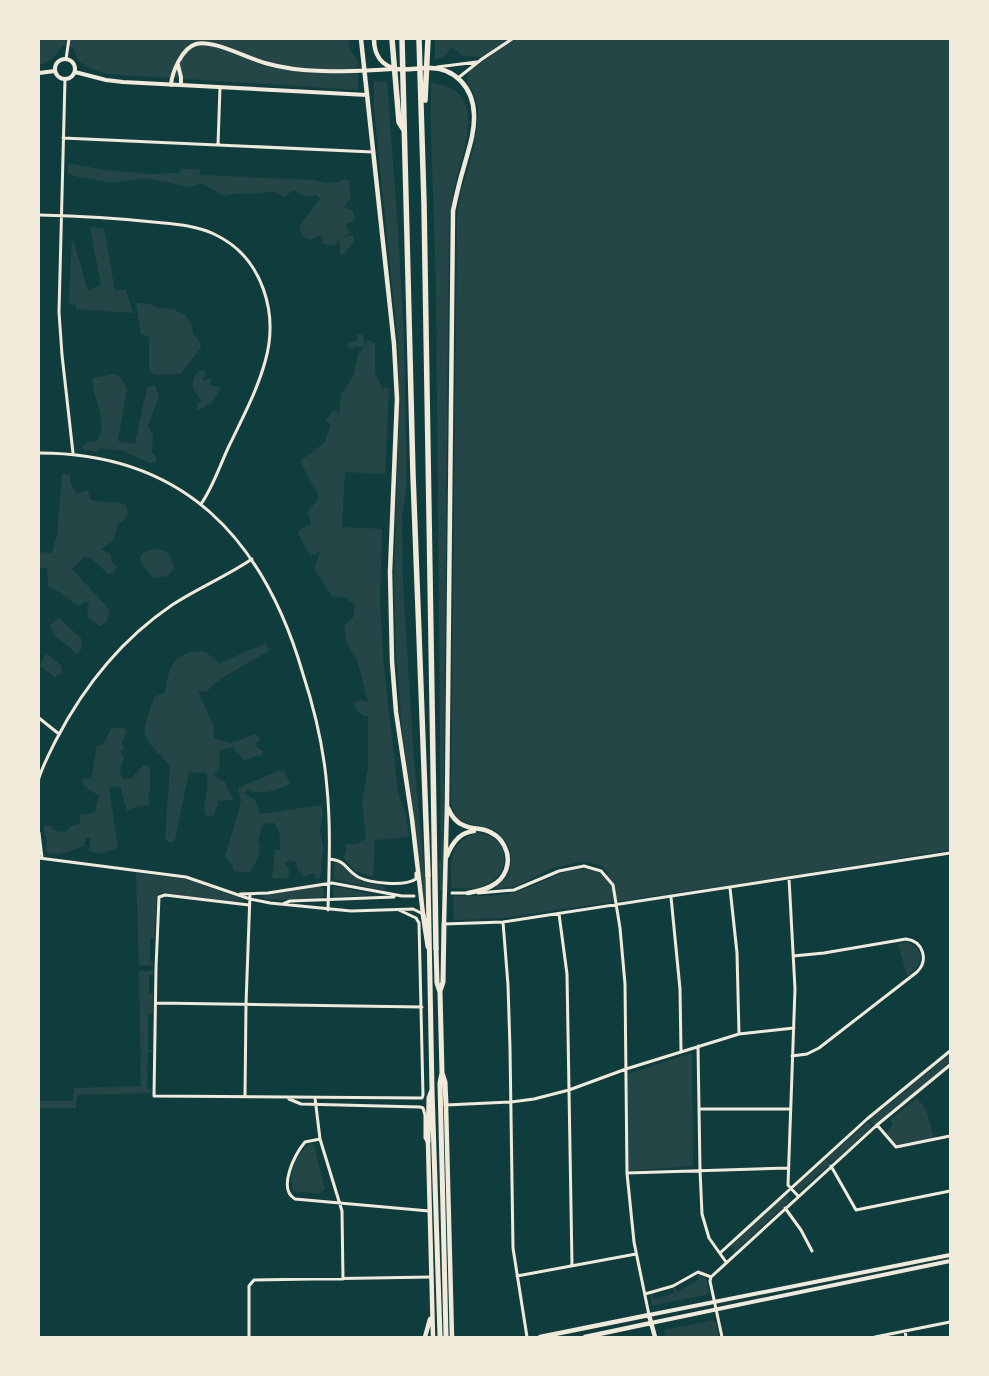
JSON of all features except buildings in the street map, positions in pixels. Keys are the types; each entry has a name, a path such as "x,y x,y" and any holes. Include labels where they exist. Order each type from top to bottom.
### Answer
{"highway":[{"path":"392,39 399,122 405,131"},
{"path":"402,39 419,664 428,875 432,1090 434,1105 440,1336"},
{"path":"419,39 422,114 436,948 437,983 440,992 442,1073 440,1083 449,1337"},
{"path":"422,114 425,98 428,39"},
{"path":"423,914 426,942 429,950"},
{"path":"440,992 443,982 444,924"},
{"path":"442,1073 445,1082 446,1105"},
{"path":"428,1142 432,1090"}],"main road":[{"path":"361,39 394,344 397,399 390,572 392,661 396,712 423,914"},
{"path":"374,39 375,52 382,61 396,69 441,68 458,78 471,96 474,121 472,139 454,211 444,924"},
{"path":"447,804 451,814 460,824 486,830 497,836 504,844 508,855 507,867 503,876 491,886 468,893"},
{"path":"446,861 453,844 462,835 471,831 486,830"},
{"path":"446,1105 449,1337"},
{"path":"428,1142 433,1337"},
{"path":"425,1337 429,1326 432,1300"},
{"path":"540,1337 649,1315 655,1337"},
{"path":"585,1337 651,1324"}],"street":[{"path":"66,59 69,39"},
{"path":"458,78 476,63 512,39"},
{"path":"171,85 172,76 187,49 204,43 283,68 303,70 396,69"},
{"path":"66,59 74,64 75,72 65,80 58,77 55,71 58,63 66,59"},
{"path":"441,68 476,63"},
{"path":"178,65 181,85"},
{"path":"39,73 55,71"},
{"path":"75,72 114,81 367,96"},
{"path":"65,80 60,324 73,453"},
{"path":"218,145 220,87"},
{"path":"63,138 373,152"},
{"path":"39,215 161,223 197,228 208,231 230,244 253,267 264,288 269,331 266,361 258,384 209,492 201,504"},
{"path":"39,453 73,453 101,458 157,479 201,504 232,533 252,559 283,616 299,659 321,742 328,789 328,910"},
{"path":"39,778 43,766 78,702 119,650 143,627 173,604 252,559"},
{"path":"39,718 60,734"},
{"path":"39,834 40,858 176,875 240,894 250,899 282,905 351,911 413,909 423,914"},
{"path":"444,924 503,922 950,853"},
{"path":"329,859 343,862 351,872 360,878 378,882 411,882 416,879 417,865"},
{"path":"452,894 514,890 559,871 584,866 596,868 606,875 613,885 617,905 625,984 627,1173 630,1218 649,1315 950,1255"},
{"path":"789,878 794,1028 788,1185 798,1196"},
{"path":"240,894 268,893 328,883 402,896"},
{"path":"730,888 737,953 739,1034"},
{"path":"245,1097 250,894"},
{"path":"249,905 165,895 159,897 154,1096 422,1098 424,1095 419,923 416,918 399,910"},
{"path":"282,905 290,901 414,896"},
{"path":"671,896 680,990 681,1051"},
{"path":"559,914 567,974 572,1265"},
{"path":"503,922 508,994 513,1248 527,1337"},
{"path":"792,1056 807,1054 819,1048 916,972 922,966 923,960 922,949 919,944 906,939 824,953 793,956"},
{"path":"156,1003 422,1007"},
{"path":"446,1105 534,1099 569,1090 626,1069 739,1034 794,1028"},
{"path":"698,1046 702,1214 712,1244 726,1262"},
{"path":"720,1253 867,1119 950,1051"},
{"path":"722,1337 710,1281 711,1277 831,1166 950,1065"},
{"path":"286,1098 301,1104 315,1105 421,1107 424,1111 425,1138 428,1142"},
{"path":"315,1098 320,1139 340,1204 343,1221 343,1278"},
{"path":"699,1110 790,1109"},
{"path":"877,1126 896,1147 950,1136"},
{"path":"320,1139 308,1140 301,1147 290,1171 287,1187 288,1194 295,1200 429,1212"},
{"path":"831,1166 856,1210 950,1191"},
{"path":"627,1173 788,1168"},
{"path":"785,1208 801,1230 812,1251"},
{"path":"517,1276 636,1254"},
{"path":"651,1324 950,1261"},
{"path":"645,1294 673,1286 698,1272 711,1277"},
{"path":"249,1337 248,1290 252,1281 265,1279 431,1277"},
{"path":"875,1337 950,1322"},
{"path":"905,1331 906,1337"}],"shaded area":[{"path":"39,39 348,39 350,50 358,61 359,66 356,66 358,90 108,74 86,66 78,59 74,48 62,45 53,58 39,65"},
{"path":"435,39 950,39 950,850 764,880 502,918 454,920 453,896 489,896 511,893 557,875 580,869 592,870 603,875 609,873 602,866 580,862 552,868 517,886 493,889 506,878 510,869 511,855 509,848 496,831 465,823 455,813 451,802 457,214 461,191 474,148 477,126 478,107 467,78 469,72 484,61 481,57 463,56 452,47 443,58 435,59"},
{"path":"374,81 387,82 398,229 404,338 407,483 402,517 403,583 414,759 424,866 426,868 426,915 402,729 396,652 394,583 399,400 398,343 374,109"},
{"path":"431,82 449,87 459,94 465,103 468,124 465,148 455,185 449,218 443,890 440,891 436,284"},
{"path":"68,163 105,170 149,174 179,173 180,169 199,169 200,175 312,180 327,183 339,182 344,179 349,181 351,198 344,207 353,211 355,220 346,224 349,234 341,238 353,235 354,241 343,255 340,252 339,238 335,246 324,244 321,235 310,240 304,237 299,228 320,199 317,195 307,197 293,190 284,197 273,191 224,196 201,183 190,187 145,178 113,183 68,174"},
{"path":"90,227 104,229 115,290 126,290 133,313 76,309 76,305 69,304 72,236 88,291 101,285"},
{"path":"136,303 173,309 185,315 192,325 193,333 201,345 181,374 156,375 152,373 149,368 149,338 141,335"},
{"path":"358,334 363,334 365,346 368,340 375,343 375,373 382,388 389,388 385,474 345,472 342,527 382,529 380,601 384,668 398,793 406,814 409,837 375,840 373,877 355,871 343,857 346,853 346,844 357,844 366,838 362,802 368,768 368,716 363,716 357,711 354,703 361,700 368,702 357,660 346,642 344,626 353,618 355,606 347,598 332,596 314,569 320,552 310,556 298,533 301,528 311,525 308,512 319,497 300,461 324,443 331,425 326,421 333,410 339,414 341,394 353,377 358,354 364,347 355,346 352,349 347,345 358,340"},
{"path":"201,370 206,373 202,379 204,381 210,378 212,380 210,385 221,388 212,402 197,411 198,403 202,400 193,386 193,379"},
{"path":"114,374 120,376 127,389 118,441 135,444 147,387 155,385 159,396 148,426 153,436 152,453 156,457 156,462 150,463 123,451 101,448 96,452 83,449 82,446 97,441 102,426 93,378"},
{"path":"62,473 70,475 71,485 78,493 88,490 90,499 99,502 122,503 126,505 128,511 125,519 119,523 113,540 101,549 110,554 112,563 117,566 115,572 108,574 91,558 85,556 72,569 110,610 107,621 100,626 87,617 89,603 85,601 79,606 56,590 48,587 47,567 39,569 39,552 52,553 57,535"},
{"path":"154,549 166,552 170,556 174,568 167,576 153,578 141,563 140,557 144,552"},
{"path":"59,618 81,638 82,648 77,654 54,635 50,625"},
{"path":"266,643 269,651 220,679 206,692 198,691 214,727 213,738 230,743 256,734 260,739 255,746 263,751 262,755 244,760 232,747 220,750 219,769 214,775 225,782 233,800 219,801 214,815 206,816 205,811 206,773 189,772 175,840 171,843 165,840 170,765 152,747 145,734 146,721 155,696 165,693 170,669 182,655 204,651 220,663"},
{"path":"46,653 61,665 62,672 55,677 40,666"},
{"path":"122,727 127,730 122,743 124,749 120,752 124,758 120,769 121,776 123,779 131,779 143,765 150,767 149,805 139,806 127,811 120,786 109,788 118,848 98,854 89,850 91,838 86,837 84,846 61,854 47,852 45,826 52,826 57,831 65,832 71,826 80,824 80,815 95,813 99,795 89,790 81,782 83,779 91,779 97,746 103,744 111,729"},
{"path":"278,771 284,772 290,783 269,791 258,792 248,790 244,793 255,800 260,814 321,805 323,812 320,831 324,850 320,878 316,880 313,873 304,877 297,869 296,862 289,860 285,863 289,869 289,876 285,879 272,878 275,850 280,850 279,832 274,823 265,823 262,827 258,841 259,854 249,873 234,871 232,865 225,857 241,802 238,788"},
{"path":"476,833 487,835 496,840 504,855 504,864 494,880 484,886 452,888 451,862 455,848 467,837"},
{"path":"336,862 342,864 358,879 383,886 386,891 334,879 334,864"},
{"path":"136,873 186,879 243,899 242,902 160,893 157,895 154,938 150,938 150,961 153,962 153,965 139,966"},
{"path":"320,886 324,889 324,895 320,898 274,900 262,898 263,896"},
{"path":"333,886 374,895 333,897"},
{"path":"907,942 917,948 920,960 917,967 907,976 898,944"},
{"path":"139,971 153,971 153,975 149,975 149,994 153,994 153,1013 148,1014 148,1050 152,1050 152,1052 148,1053 147,1089 152,1089 150,1093 77,1095 76,1108 39,1108 39,1101 73,1101 74,1088 141,1086"},
{"path":"692,1053 693,1166 628,1171 628,1074"},
{"path":"950,1054 950,1064 874,1125 869,1120"},
{"path":"917,1098 926,1109 934,1138 897,1145 886,1133 893,1125 890,1120"},
{"path":"868,1122 872,1127 832,1163 827,1158"},
{"path":"309,1144 314,1145 325,1189 319,1194 293,1191 292,1172 294,1166 300,1154"},
{"path":"826,1159 830,1164 800,1191 795,1187"},
{"path":"786,1194 791,1200 735,1251 730,1246"},
{"path":"699,1274 706,1280 709,1294 652,1306 650,1295 653,1294 654,1299 675,1293 673,1288 678,1292 699,1279 696,1276"},
{"path":"713,1320 716,1322 719,1337 665,1337 664,1330"}]}
